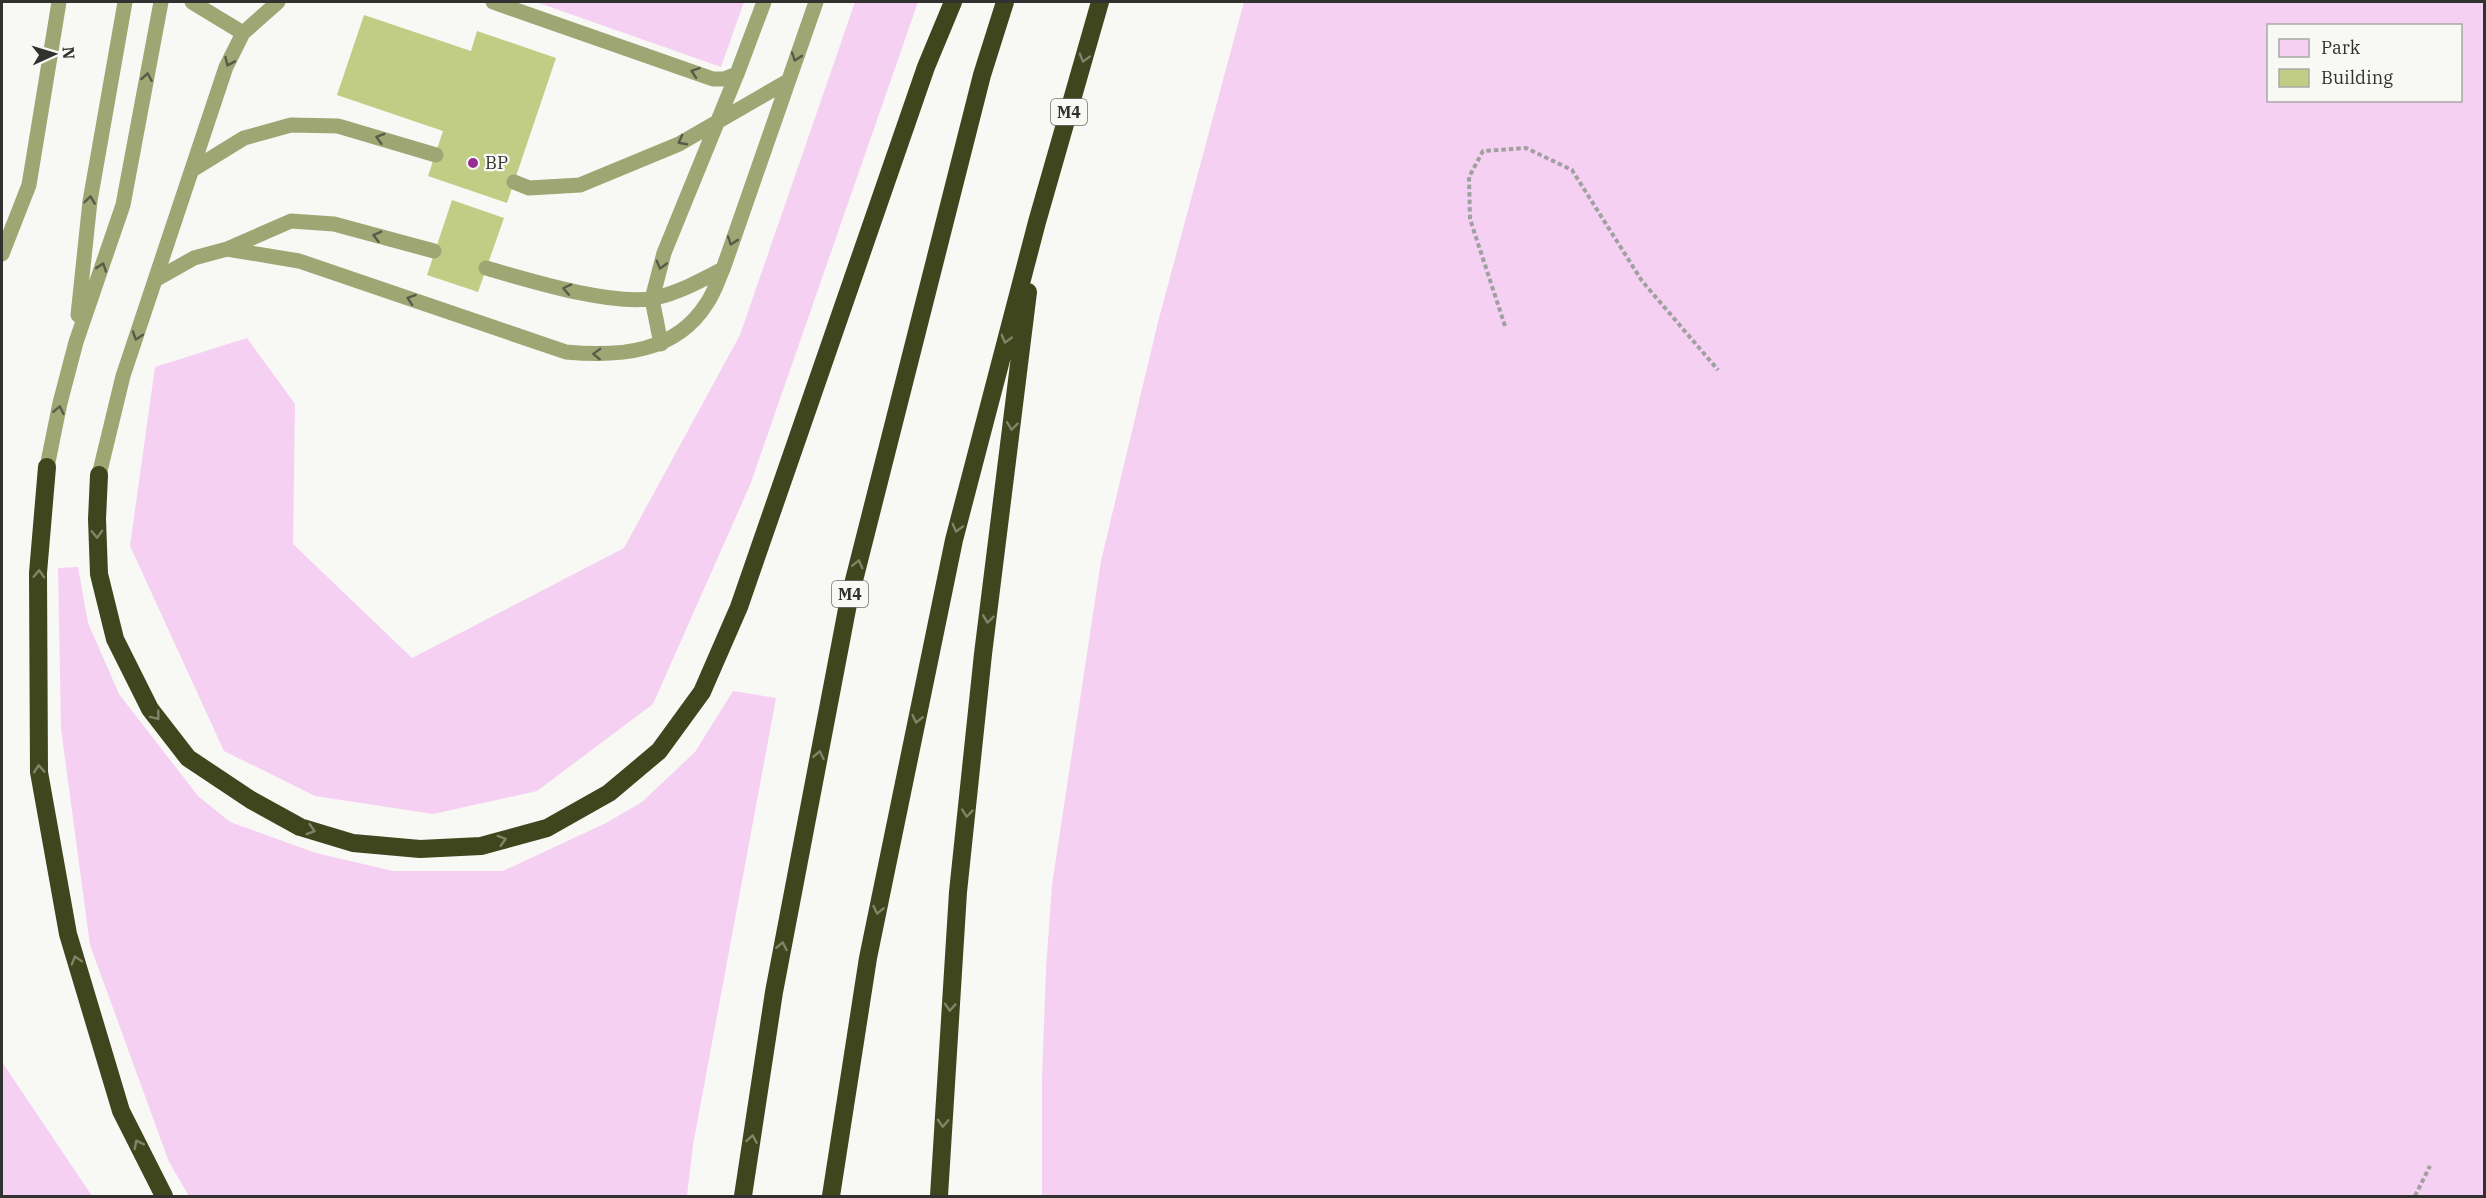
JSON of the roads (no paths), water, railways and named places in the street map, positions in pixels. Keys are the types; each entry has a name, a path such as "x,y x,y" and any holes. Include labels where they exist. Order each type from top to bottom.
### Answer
{"highway":[{"path":"99,475 97,519 99,574 115,639 150,709 188,758 251,800 300,827 353,843 420,849 481,846 547,828 609,793 659,751 702,692 739,607 926,67 952,2"},
{"name":"M4","path":"743,1197 774,992 848,604 982,75 1005,2"},
{"name":"M4","path":"831,1197 868,958 954,540 1037,222 1100,2"},
{"name":"M4","path":"939,1197 958,892 982,666 1037,222"},
{"path":"47,467 39,573 39,772 68,934 121,1110 164,1197"}],"lane":[{"path":"3,249 29,185 59,2"},
{"path":"76,342 90,201 125,2"},
{"path":"47,467 60,403 76,342 123,205 160,2"},
{"path":"192,2 243,33"},
{"path":"99,475 123,376 226,67 243,33 278,2"},
{"path":"493,2 713,79 724,79 737,74"},
{"path":"661,344 652,298 664,253 764,2"},
{"path":"227,249 299,261 566,352 601,356 635,352 661,344 686,329 707,303 723,268 816,2"},
{"path":"514,182 529,188 580,185 679,144 788,81"},
{"path":"192,170 244,138 291,125 338,126 436,155"},
{"path":"155,280 194,258 227,249 291,221 334,224 434,251"},
{"path":"486,268 525,280 615,299 652,298 688,289 723,268"}],"place":[{"name":"BP","path":"473,163"}]}
